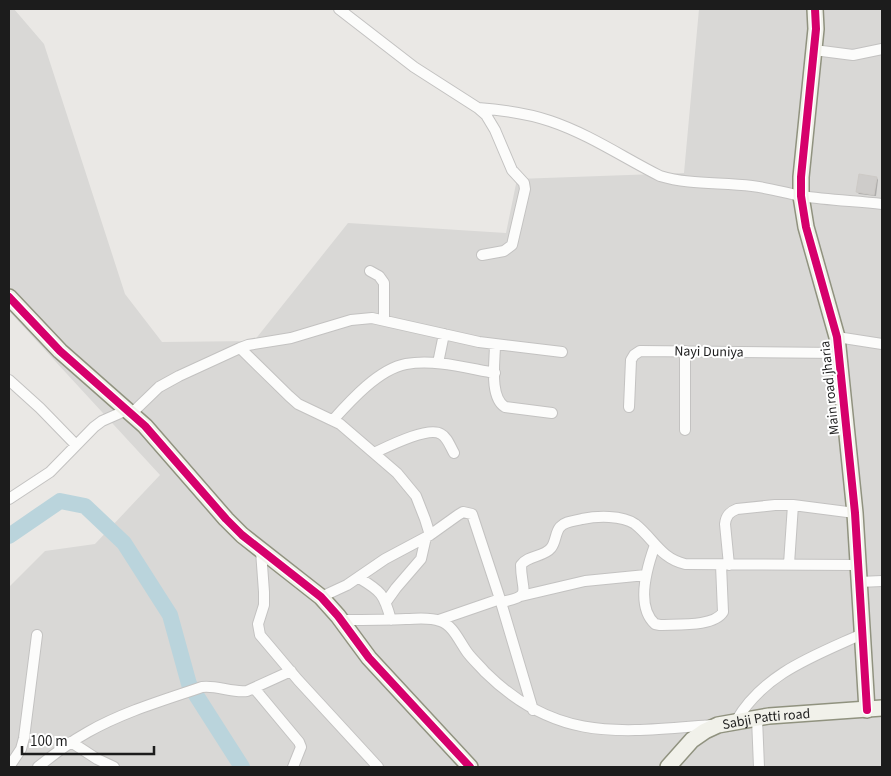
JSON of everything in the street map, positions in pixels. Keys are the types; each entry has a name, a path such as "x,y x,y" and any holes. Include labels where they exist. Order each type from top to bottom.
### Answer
{"street":[{"path":"339,9 414,67 478,108 491,122 512,170 524,183 525,189 512,245 504,251 482,255"},
{"name":"Main road jharia","path":"815,9 816,30 801,177 801,196 806,226 837,337 855,513 862,634 875,709"},
{"path":"814,50 853,55 882,49"},
{"path":"478,108 519,112 549,120 570,128 660,176 673,180 764,187 801,196 882,204"},
{"path":"370,271 379,276 384,283 384,320"},
{"path":"9,297 60,351 160,441 226,519 242,535 321,597 369,658 470,767"},
{"path":"9,499 50,472 102,421 129,412 159,387 248,344 307,334 351,320 372,318 495,344 562,352"},
{"path":"438,363 444,334"},
{"path":"837,337 882,344"},
{"path":"495,344 494,393 500,404 504,407 552,413"},
{"path":"240,348 298,404 333,420 374,453 397,473 416,496 425,519 428,536 421,559 386,602"},
{"name":"Nayi Duniya","path":"629,407 631,360 634,354 640,352 650,350 838,353"},
{"path":"685,351 685,430"},
{"path":"333,420 364,389 396,368 413,364 438,363 495,373"},
{"path":"9,380 76,445"},
{"path":"374,453 420,434 435,432 442,434 454,453"},
{"path":"655,545 646,575 644,591 650,620 660,626 710,622 718,619 723,612 725,524 726,518 731,512 736,509 793,505 855,513"},
{"path":"789,564 793,505"},
{"path":"321,597 358,578 385,559 428,536 464,512 472,514 533,710"},
{"path":"522,596 524,588 521,565 527,560 547,552 552,547 559,528 566,522 589,518 622,519 635,524 664,555 675,562 686,564 858,565"},
{"path":"261,551 264,605 258,624 260,636 378,767"},
{"path":"341,620 439,620 500,601 518,599 522,596 585,581 646,575"},
{"path":"358,578 375,588 386,602 391,620"},
{"path":"859,582 882,581"},
{"path":"439,620 452,630 467,652 492,679 533,710 553,719 575,726 604,730 643,731 718,725"},
{"path":"736,721 745,706 771,680 813,656 862,634"},
{"path":"9,767 21,749 24,738 37,635"},
{"path":"38,767 71,742 112,720 154,704 202,687 215,687 240,692 247,691 291,671"},
{"path":"254,688 299,742 301,747 293,767"},
{"name":"Sabji Patti road","path":"668,767 692,740 718,725 808,712 875,709"},
{"path":"757,718 759,767"},
{"path":"71,742 97,759 114,767"}],"shaded area":[{"path":"9,9 14,9 44,44 125,294 162,342 254,341 348,223 506,233 517,179 684,173 699,9 882,9 882,767 9,767 9,587 45,551 95,544 160,475 9,311"}],"building":[{"path":"859,174 877,177 874,195 856,192"}],"waterway":[{"path":"9,536 60,501 85,506 124,543 170,615 189,684 242,767"}],"cycle path":[{"path":"815,9 816,29 801,177 801,196 806,227 837,337 855,513 867,710"},
{"path":"9,297 60,351 145,426 242,535 321,597 338,616 369,658 470,767"}]}
